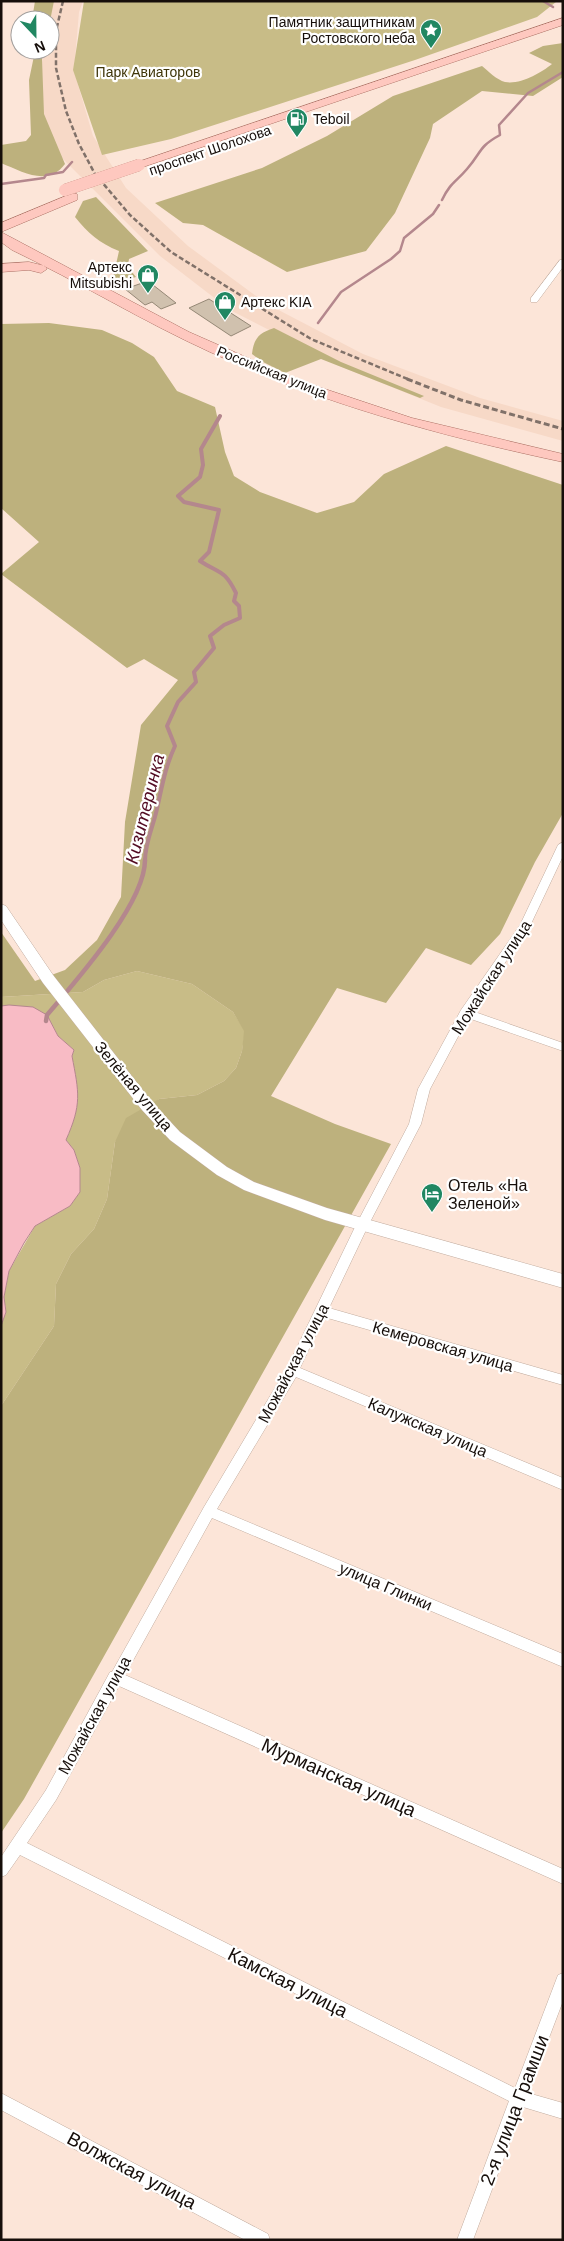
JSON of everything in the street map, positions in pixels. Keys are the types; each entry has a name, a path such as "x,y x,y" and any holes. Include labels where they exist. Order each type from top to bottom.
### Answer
{"main road":[{"name":"проспект Шолохова","path":"1,216 24,211 69,193 563,21"},
{"name":"проспект Шолохова","path":"142,168 563,27"},
{"name":"проспект Шолохова","path":"1,228 24,211"},
{"name":"Российская улица","path":"1,236 9,251 41,269 167,333 253,373 352,410 452,439 563,463"},
{"name":"Российская улица","path":"9,251 173,330 306,388 356,405 456,434 563,458"},
{"path":"9,251 2,268 29,266 41,269"}],"street":[{"path":"534,300 563,262"},
{"name":"Можайская улица","path":"1,1870 51,1795 209,1511 293,1370 415,1124 424,1089 465,1013 525,926 563,845"},
{"name":"Зелёная улица","path":"1,910 48,979 147,1106 175,1136 203,1158 249,1186 302,1207 563,1281"},
{"path":"465,1013 563,1047"},
{"name":"Кемеровская улица","path":"322,1311 563,1380"},
{"name":"Калужская улица","path":"293,1370 563,1484"},
{"name":"улица Глинки","path":"209,1511 563,1661"},
{"name":"Мурманская улица","path":"115,1677 563,1877"},
{"name":"Камская улица","path":"17,1846 519,2098 563,2111"},
{"name":"2-я улица Грамши","path":"465,2240 563,1980"},
{"name":"Волжская улица","path":"1,2101 262,2240"}],"shaded area":[{"path":"35,1 54,1 52,10 34,10"},
{"path":"53,1 83,1 79,12 74,71 93,136 126,188 188,246 267,304 363,354 480,398 563,421 563,441 441,407 337,365 230,310 160,256 42,138 40,75 42,60 60,60 60,10 52,10"},
{"path":"563,43 563,77 533,96 482,91 433,124 430,138 395,213 366,251 287,272 203,225 183,223 155,203 262,168 327,136 393,96 482,66 505,82 517,82 530,78 552,64 529,53 543,46"},
{"path":"33,60 42,60 44,114 65,164 51,175 35,176 1,163 1,145 26,141 31,135 29,80"},
{"path":"96,197 148,251 129,259 128,267 136,277 124,281 113,278 119,251 94,237 75,217 83,201"},
{"path":"49,323 102,330 132,343 154,357 177,391 215,407 225,452 234,476 260,492 317,513 354,502 384,474 446,446 563,485 563,813 535,862 500,934 471,965 426,948 386,1003 337,988 271,1096 335,1124 391,1144 24,1799 1,1833 1,1406 54,1326 56,1284 71,1254 94,1229 107,1199 115,1142 126,1118 159,1099 197,1095 224,1081 236,1068 242,1051 244,1031 233,1012 192,984 137,971 104,980 83,992 1,997 1,932 35,981 65,970 97,940 121,897 125,822 141,725 178,680 144,659 127,668 1,574 39,542 1,508 1,324"},
{"path":"274,328 341,362 424,396 420,398 321,359 285,373 261,361 252,354 258,337"},
{"path":"1,1006 33,1007 47,1015 58,1036 74,1050 72,1056 78,1098 75,1117 66,1140 74,1150 80,1168 80,1192 70,1206 35,1226 24,1243 9,1271 4,1297 6,1312 1,1326"}],"green space":[{"name":"Парк Авиаторов","path":"84,1 563,1 556,2 537,17 415,60 171,139 102,155 73,70"},
{"path":"137,971 192,984 233,1012 245,1031 242,1051 236,1068 224,1081 197,1095 159,1099 115,1142 107,1199 94,1229 71,1254 56,1284 54,1326 1,1406 1,1326 6,1312 4,1297 9,1271 35,1226 70,1206 80,1192 80,1168 74,1150 66,1140 77,1107 77,1089 72,1056 74,1050 58,1036 47,1015 9,1005 1,1006 1,997 83,992 104,980"}],"building":[{"name":"Артекс Mitsubishi","path":"148,281 176,303 161,309 152,302 145,305 125,289"},
{"name":"Артекс KIA","path":"209,299 251,326 231,336 189,308"}],"waterway":[{"name":"Кизитеринка","path":"543,1 553,7"},
{"name":"Кизитеринка","path":"442,200 451,186 484,147 500,135 499,125 528,93 563,72"},
{"path":"1,184 44,178 46,175 63,172 72,162"},
{"name":"Кизитеринка","path":"318,323 341,292 391,259 400,251 404,238 433,214 439,205"},
{"name":"Кизитеринка","path":"145,860 147,843 168,763 175,746 167,726 178,702 196,682 194,672 214,648 210,636 224,625 240,618 239,606 234,601 236,593 228,580 221,573 200,561 209,552 219,510 184,502 178,496 200,477 203,465 201,449 220,416"},
{"name":"Кизитеринка","path":"46,1021 47,1015 90,963 121,920 134,898 142,878 145,860"}],"railway":[{"path":"63,1 56,31 56,68 66,111 79,144 95,174 130,215 171,252 311,339 410,380"},
{"path":"407,379 461,400 563,429"}],"place":[{"name":"Памятник защитникам Ростовского неба","path":"431,49"},
{"name":"Teboil","path":"297,138"},
{"name":"Артекс Mitsubishi","path":"148,294"},
{"name":"Артекс KIA","path":"225,321"},
{"name":"Отель «На Зеленой»","path":"432,1213"}]}
